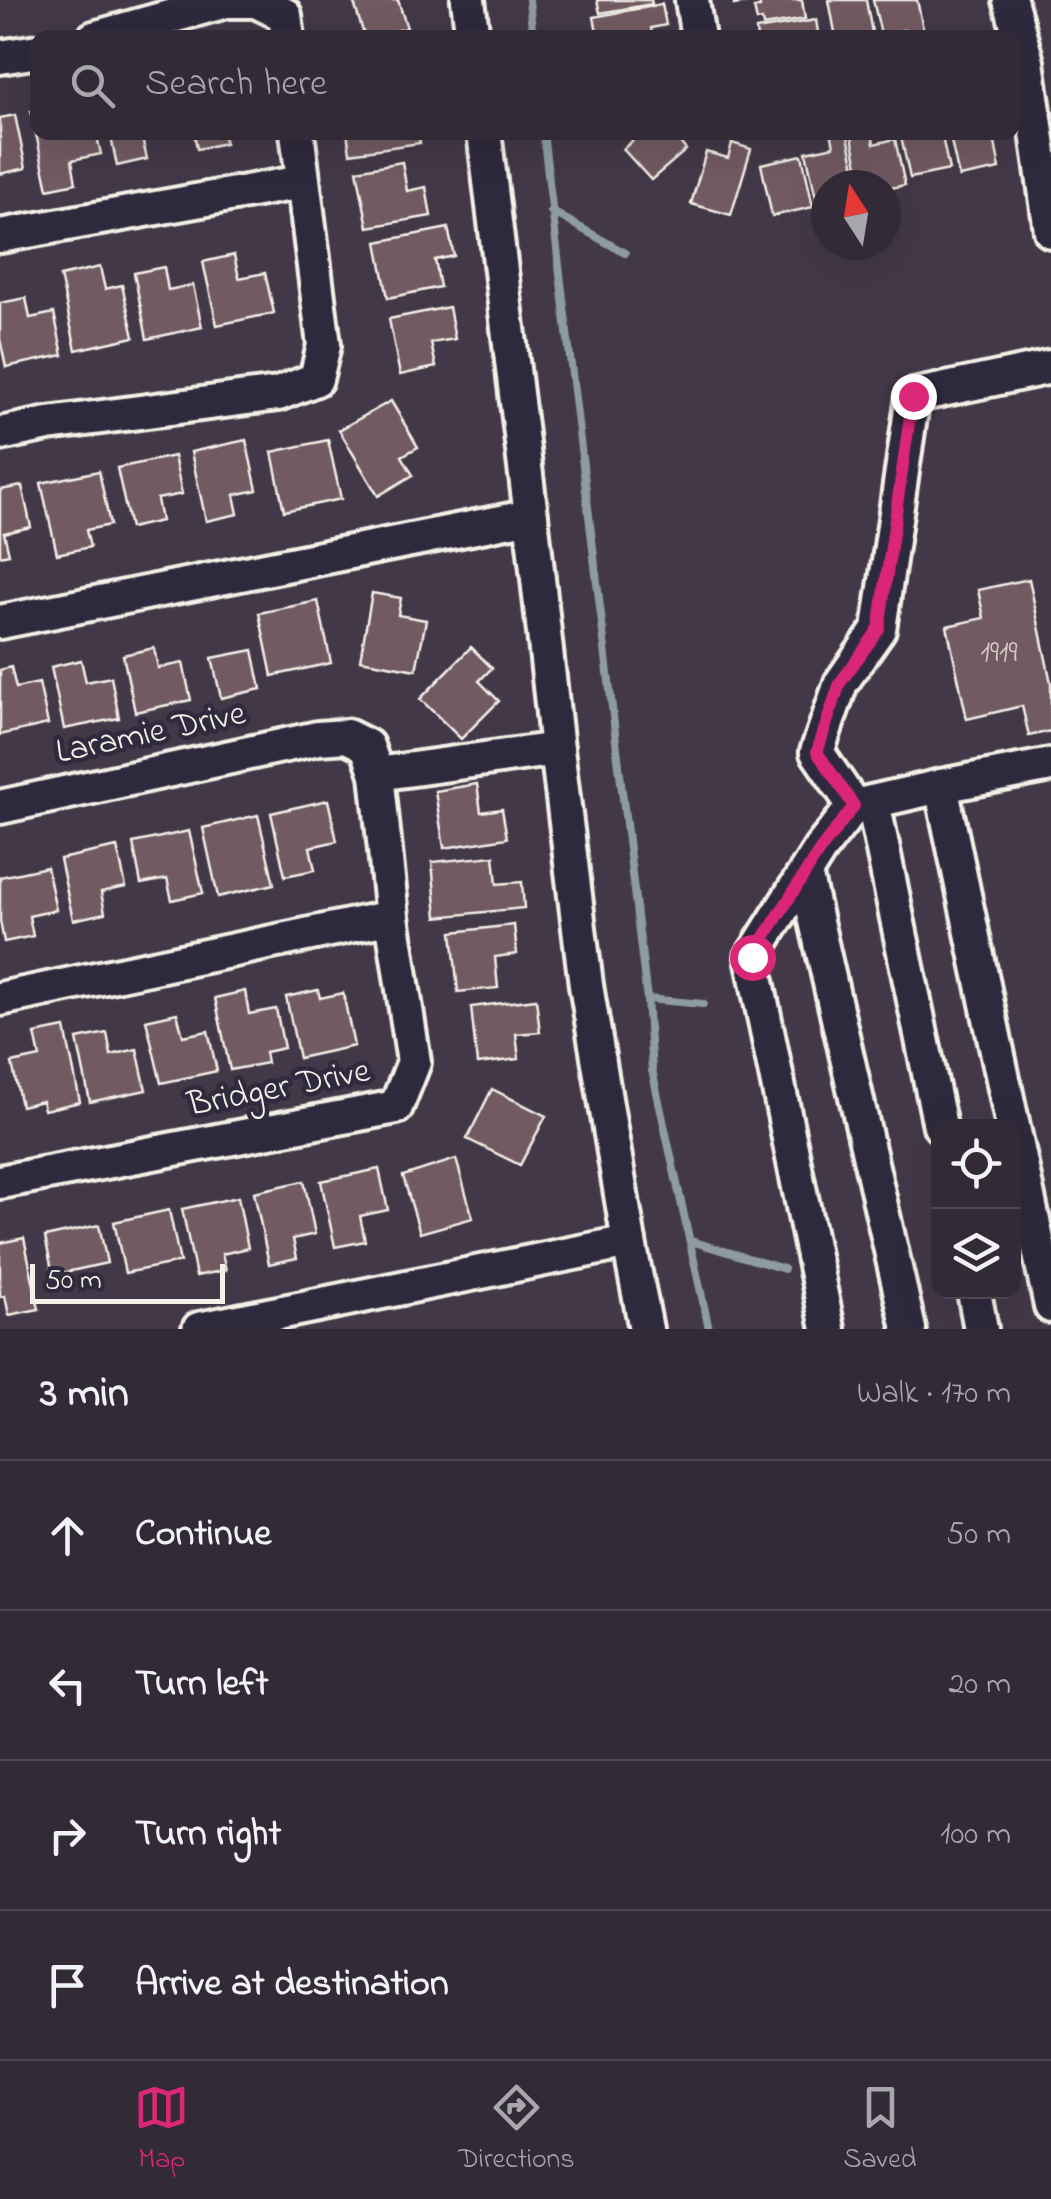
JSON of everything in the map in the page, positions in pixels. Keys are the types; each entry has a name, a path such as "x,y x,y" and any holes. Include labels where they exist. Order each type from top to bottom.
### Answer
{"street":[{"path":"468,0 471,30"},
{"path":"692,0 697,30"},
{"path":"1010,0 1015,30"},
{"path":"123,30 241,1 256,1 286,14 287,30"},
{"path":"0,57 30,52"},
{"path":"1021,68 1051,231"},
{"path":"0,434 48,424 278,394 316,379 324,345 298,140"},
{"path":"485,140 586,985 646,1329"},
{"path":"0,236 302,182"},
{"path":"938,1119 864,804 817,752 840,683 879,629 913,396 1051,367"},
{"path":"0,622 531,516"},
{"name":"Laramie Drive","path":"0,807 318,738 348,736 367,746 377,774"},
{"path":"377,774 557,749"},
{"path":"828,1329 752,957 805,872 864,804 1051,765"},
{"name":"Bridger Drive","path":"0,1182 396,1107 414,1062 392,917 377,774"},
{"path":"940,786 1051,1306"},
{"path":"805,872 909,1329"},
{"path":"0,1000 392,917"},
{"path":"199,1329 628,1242"},
{"path":"975,1299 981,1329"}],"building":[{"path":"353,0 398,0 407,28 362,30"},
{"path":"597,0 651,0 652,4 600,13"},
{"path":"734,0 802,0 805,19 763,26 762,20 757,21 754,8 760,7 759,1 734,5"},
{"path":"829,0 866,0 872,30 835,30"},
{"path":"873,0 917,0 923,30 880,30"},
{"path":"662,4 666,25 651,30 596,30 594,17"},
{"path":"816,20 818,30 756,30"},
{"path":"15,115 26,168 0,174 0,118"},
{"path":"37,140 98,140 101,154 72,160 76,183 48,189"},
{"path":"112,140 142,140 147,159 117,166"},
{"path":"195,140 224,140 225,143 197,149"},
{"path":"348,140 420,143 350,153"},
{"path":"633,140 678,140 686,150 651,180 623,149"},
{"path":"833,140 849,140 856,170 811,170 811,175 806,152 834,146"},
{"path":"853,140 873,140 874,144 895,140 905,185 901,186 901,170 859,170"},
{"path":"902,140 943,140 949,170 910,178"},
{"path":"951,140 995,140 1000,169 959,177"},
{"path":"732,143 751,149 731,215 691,204 706,152 728,158"},
{"path":"802,155 811,207 772,216 761,164"},
{"path":"402,162 407,191 426,187 431,216 368,227 357,170"},
{"path":"448,228 454,256 435,260 440,287 388,298 377,242"},
{"path":"234,255 239,278 265,273 274,313 217,325 203,262"},
{"path":"100,267 105,289 122,285 134,337 76,350 60,276"},
{"path":"164,267 168,290 193,285 202,327 147,339 134,273"},
{"path":"26,298 30,318 54,313 63,355 6,367 0,339 0,303"},
{"path":"449,307 455,339 431,343 436,367 400,375 389,319"},
{"path":"391,401 418,447 402,456 413,475 378,496 339,430"},
{"path":"246,440 257,490 234,495 238,514 206,521 191,452"},
{"path":"328,440 341,499 284,511 272,452"},
{"path":"174,456 182,494 157,499 161,521 130,528 117,468"},
{"path":"99,471 110,525 86,530 90,547 57,554 41,483"},
{"path":"22,486 31,527 4,533 9,554 0,556 0,490"},
{"path":"1029,579 1051,683 1051,731 1029,736 1022,706 967,719 947,626 984,618 978,590"},
{"path":"372,593 401,598 398,615 426,620 416,670 360,660"},
{"path":"318,601 331,663 272,676 259,613"},
{"path":"471,647 492,668 479,681 499,701 461,739 420,699"},
{"path":"154,648 158,668 183,663 191,700 135,712 123,655"},
{"path":"253,650 261,689 221,698 212,658"},
{"path":"81,660 86,682 111,677 119,718 64,729 51,667"},
{"path":"11,667 16,688 39,683 48,724 0,735 0,670"},
{"path":"477,784 481,812 502,809 507,838 444,848 435,791"},
{"path":"328,800 337,841 310,847 315,870 285,876 271,813"},
{"path":"258,815 274,884 218,897 203,828"},
{"path":"189,831 203,893 172,900 167,879 141,884 133,843"},
{"path":"117,847 126,887 101,892 105,913 73,920 60,859"},
{"path":"494,856 497,884 522,882 524,908 437,917 432,862"},
{"path":"47,867 56,910 29,916 33,936 4,942 0,877"},
{"path":"514,925 517,954 495,957 498,988 458,992 452,932"},
{"path":"318,990 320,998 343,993 354,1046 299,1058 286,997"},
{"path":"245,991 249,1014 276,1009 284,1048 265,1052 267,1063 230,1070 215,998"},
{"path":"536,999 540,1032 516,1034 519,1059 477,1064 471,1007"},
{"path":"177,1013 183,1036 208,1031 217,1071 161,1083 146,1020"},
{"path":"65,1028 80,1102 44,1110 42,1101 21,1106 12,1063 40,1057 35,1034"},
{"path":"107,1033 111,1055 137,1049 146,1090 90,1102 77,1039"},
{"path":"492,1089 546,1116 520,1165 467,1139"},
{"path":"456,1159 473,1218 420,1233 403,1176"},
{"path":"379,1169 388,1210 360,1216 365,1241 335,1247 321,1181"},
{"path":"304,1181 315,1234 293,1239 297,1258 269,1264 254,1192"},
{"path":"238,1197 248,1248 222,1254 226,1270 196,1276 182,1209"},
{"path":"169,1210 180,1262 125,1273 114,1222"},
{"path":"99,1225 107,1263 53,1275 45,1237"},
{"path":"24,1238 39,1309 9,1315 5,1296 0,1297 0,1243"}],"waterway":[{"path":"529,0 532,30"},
{"path":"544,140 647,999 652,1070 709,1329"},
{"path":"551,211 625,253"},
{"path":"647,999 703,1004"},
{"path":"691,1241 784,1269"}],"route":[{"path":"752,957 820,850 854,806 817,752 840,683 879,629 913,396"}]}
